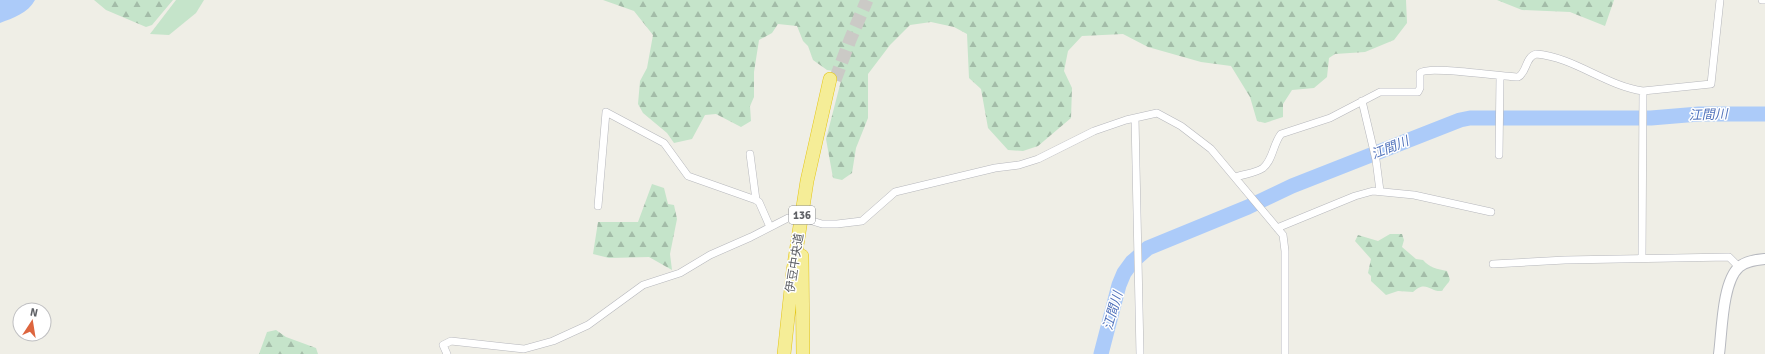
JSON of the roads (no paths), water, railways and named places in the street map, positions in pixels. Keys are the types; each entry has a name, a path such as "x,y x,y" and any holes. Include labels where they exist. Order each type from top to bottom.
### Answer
{"highway":[{"name":"伊豆中央道","path":"784,354 793,271 807,181 833,79 803,231 801,288 803,354"}],"main road":[{"path":"1719,354 1732,275 1739,267 1751,261 1765,259"}],"street":[{"path":"1236,178 1262,168 1268,161 1281,134 1330,118 1384,91 1418,92 1420,73 1426,70 1444,70 1500,77 1521,76 1533,55 1541,55 1564,61 1622,86 1643,91 1711,84 1720,0"},
{"path":"1499,155 1501,121 1500,77"},
{"path":"1642,258 1643,91"},
{"path":"1362,101 1376,157 1380,191"},
{"path":"598,206 606,112 664,143 688,176 759,202 770,227"},
{"path":"809,220 822,224 862,221 895,192 1029,162 1094,131 1152,113 1163,115 1211,149 1283,235 1286,251 1285,354"},
{"path":"1135,118 1140,267 1140,354"},
{"path":"750,154 756,200"},
{"path":"1277,228 1355,196 1373,191 1414,195 1491,212"},
{"path":"447,354 443,345 451,341 524,349 566,336 588,325 643,285 680,273 710,255 788,218 796,218"},
{"path":"1493,264 1642,258 1729,257 1739,267"}],"water":[{"path":"0,0 35,0 24,12 0,23"}],"waterway":[{"name":"江間川","path":"1101,354 1119,285 1124,273 1132,262 1148,248 1248,207 1292,186 1460,120 1470,118 1651,118 1699,114 1765,114"}],"tunnel":[{"path":"835,80 867,0"}]}
